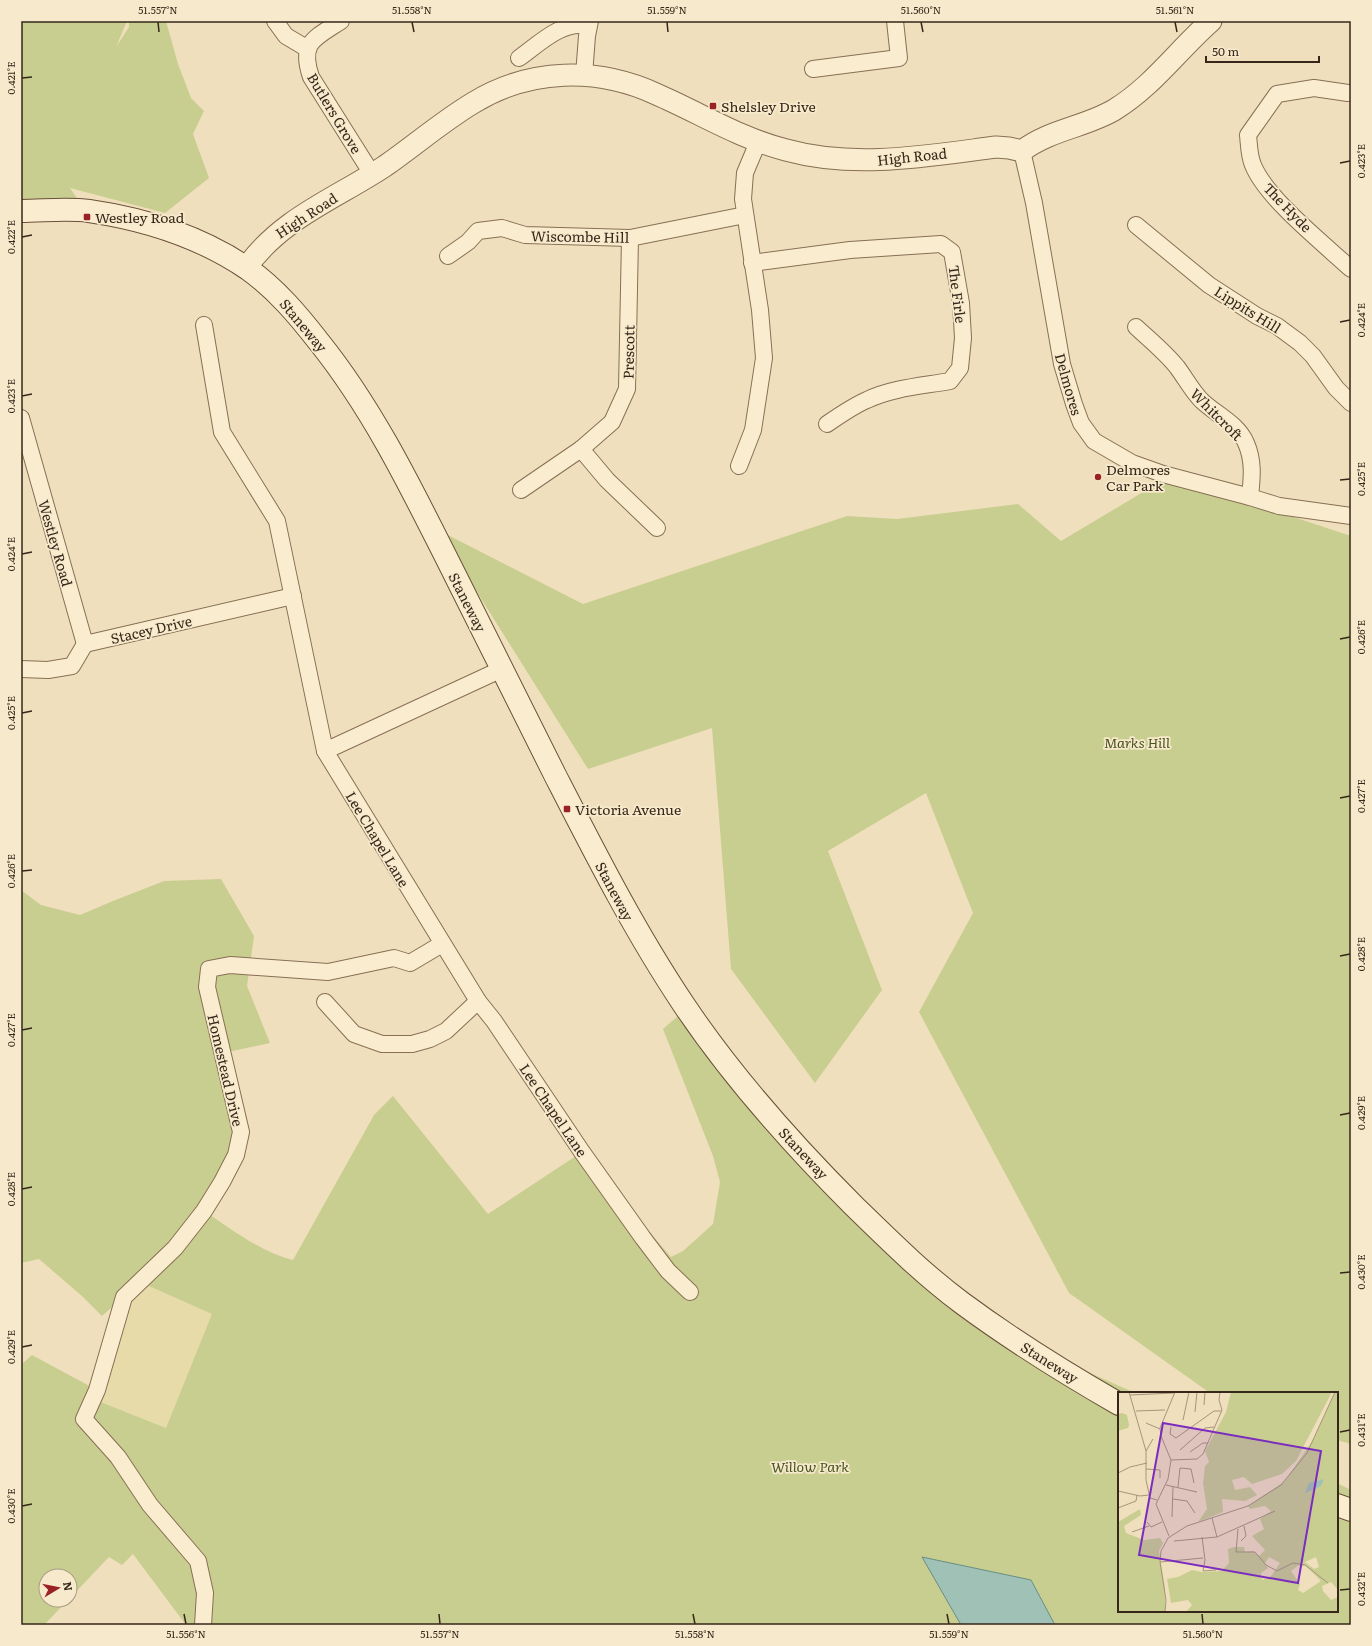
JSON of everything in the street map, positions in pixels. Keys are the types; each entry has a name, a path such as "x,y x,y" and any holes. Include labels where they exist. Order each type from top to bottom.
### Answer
{"main road":[{"path":"21,211 85,210 144,222 192,240 228,257 246,268"},
{"name":"Staneway","path":"246,268 277,294 298,315 339,368 359,397 398,464 583,830 638,932 710,1043 763,1109 820,1171 896,1248 958,1300 1010,1337 1079,1381 1118,1403"},
{"path":"1338,1505 1351,1510"}],"street":[{"path":"275,21 286,36 308,49 316,38 341,21"},
{"path":"813,69 899,58 895,21"},
{"path":"1022,151 1040,140 1100,117 1127,101 1152,81 1211,21"},
{"path":"519,58 564,27 576,24 589,24 584,75"},
{"name":"Butlers Grove","path":"308,49 306,62 311,76 372,174"},
{"name":"High Road","path":"246,268 266,243 282,229 372,174 462,110 488,94 515,83 542,76 584,75 620,81 646,89 737,134 758,142 802,154 863,160 906,158 996,147 1022,151"},
{"name":"The Hyde","path":"1348,93 1314,88 1277,94 1248,135 1252,164 1265,186 1292,214 1351,269"},
{"path":"739,466 753,430 764,358 760,310 743,198 744,179 758,142"},
{"name":"Delmores","path":"1022,151 1034,203 1062,364 1081,423 1094,441 1132,463 1163,474 1279,506 1351,516"},
{"name":"Wiscombe Hill","path":"448,256 468,242 478,231 502,228 525,235 630,238 745,216"},
{"name":"Lippits Hill","path":"1136,225 1209,285 1257,316 1277,326 1300,343 1313,356 1336,388 1351,402"},
{"name":"Prescott","path":"521,490 581,450 612,422 627,389 630,238"},
{"name":"The Firle","path":"752,263 850,250 941,244 952,252 961,303 963,338 960,368 950,381 892,391 868,399 827,424"},
{"name":"Lee Chapel Lane","path":"204,324 222,432 278,520 326,751 478,1002 494,1021 642,1238 668,1271 690,1292"},
{"name":"Whitcroft","path":"1136,327 1161,349 1178,368 1192,390 1203,402 1237,429 1246,441 1253,474 1250,497"},
{"name":"Westley Road","path":"21,418 85,644"},
{"path":"581,450 607,480 657,528"},
{"name":"Stacey Drive","path":"85,644 293,596"},
{"path":"21,669 48,670 72,666 85,644"},
{"path":"326,751 502,669"},
{"name":"Homestead Drive","path":"203,1625 205,1593 198,1561 150,1505 118,1457 84,1419 97,1390 124,1297 176,1248 222,1182 236,1155 240,1132 207,987 209,969 230,965 328,972 394,958 410,963 442,944"},
{"path":"325,1002 354,1034 382,1044 412,1044 430,1039 446,1031 478,1002"}],"shaded area":[{"path":"140,1282 213,1314 166,1428 93,1399 124,1297"}],"green space":[{"path":"21,21 127,21 116,47 129,27 129,21 166,21 178,64 191,98 204,111 193,134 209,178 165,213 70,188 85,210 21,211"},
{"name":"Marks Hill","path":"1170,476 1351,536 1351,1444 1338,1440 1338,1392 1209,1392 1069,1293 919,1012 973,913 926,793 828,851 882,990 815,1083 731,969 712,728 588,769 438,530 583,604 847,516 897,519 1018,504 1061,541"},
{"name":"Willow Park","path":"221,879 254,936 247,986 270,1043 223,1053 241,1132 204,1211 258,1246 282,1257 293,1260 374,1115 393,1096 488,1214 582,1152 643,1237 651,1234 671,1257 683,1251 713,1224 720,1182 713,1156 663,1029 686,1009 763,1109 1010,1337 1133,1392 1118,1392 1118,1612 1338,1612 1338,1484 1351,1490 1351,1625 186,1625 133,1554 122,1565 109,1557 78,1590 78,1568 38,1568 38,1608 60,1608 44,1625 21,1625 21,1360 23,1363 32,1355 97,1390 93,1399 166,1428 212,1314 140,1282 102,1316 83,1297 39,1259 21,1263 21,890 41,905 80,915 164,881"}],"water":[{"path":"922,1557 1031,1580 1055,1625 961,1625"}],"place":[{"name":"Shelsley Drive","path":"713,106"},
{"name":"Westley Road","path":"87,217"},
{"name":"Delmores Car Park","path":"1098,477"},
{"name":"Victoria Avenue","path":"567,809"}]}
